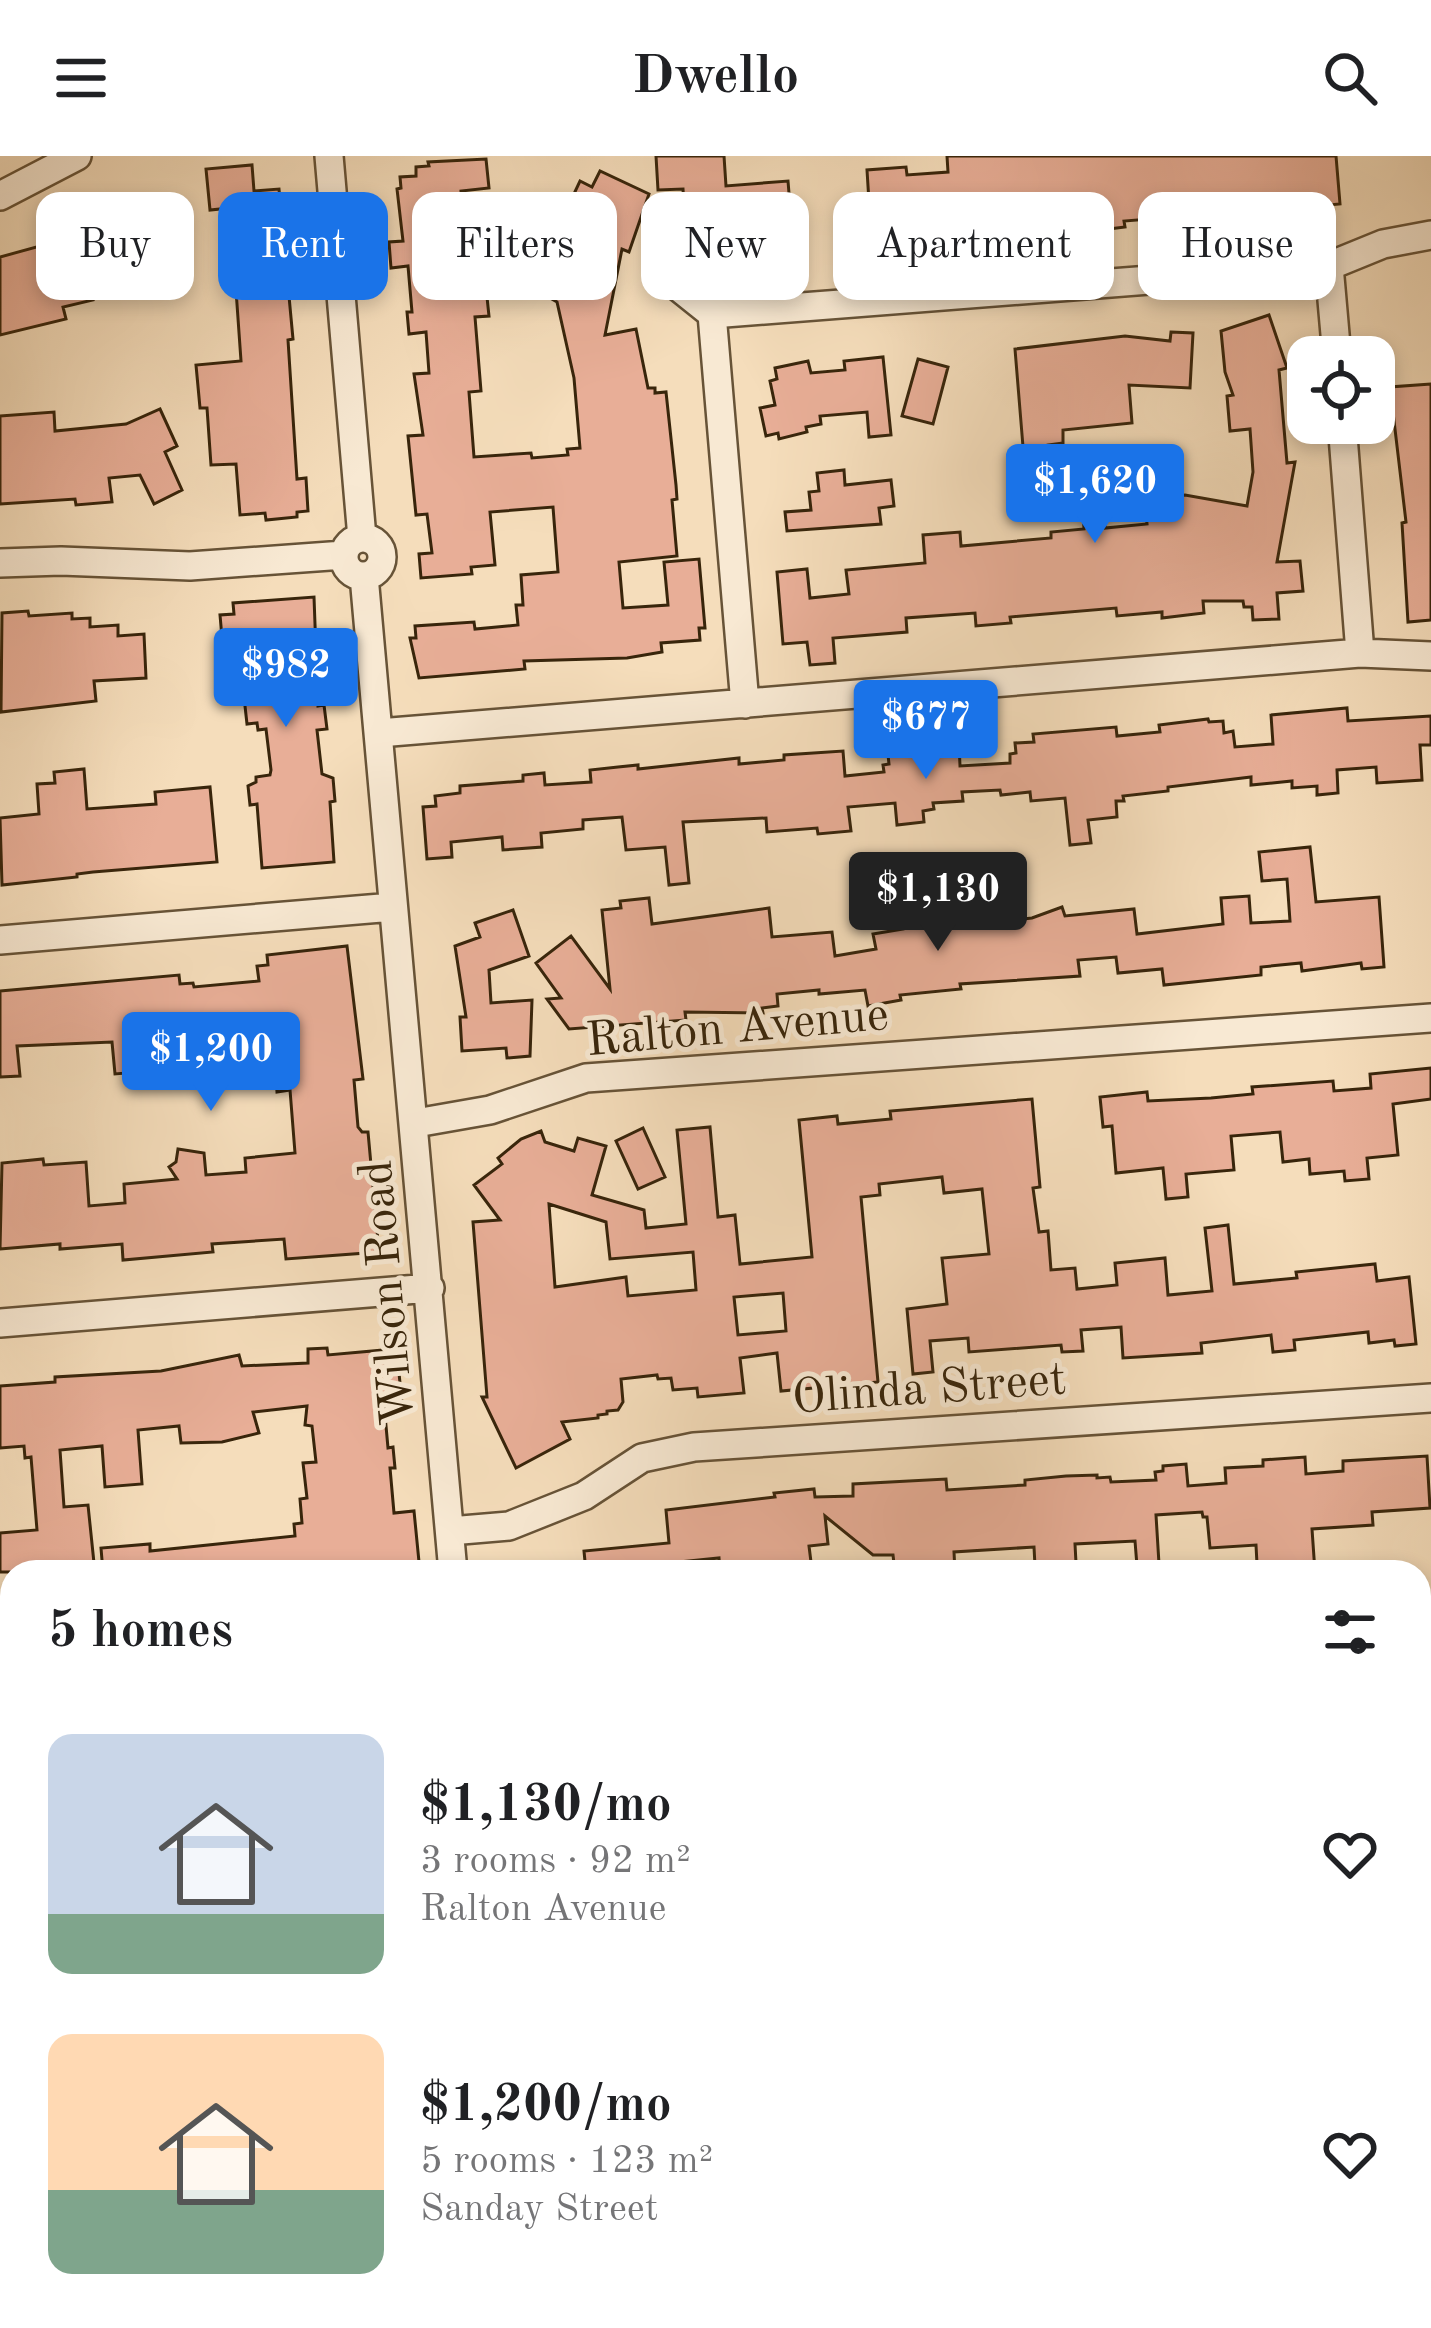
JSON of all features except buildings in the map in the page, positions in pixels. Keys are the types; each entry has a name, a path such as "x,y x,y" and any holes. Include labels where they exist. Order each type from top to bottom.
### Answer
{"street":[{"path":"0,196 77,156"},
{"path":"0,563 190,566 353,547 329,156"},
{"path":"1336,263 1383,244 1431,235"},
{"path":"694,300 712,314 1138,281"},
{"path":"1332,300 1334,336"},
{"path":"712,314 745,704"},
{"path":"1344,444 1360,653"},
{"name":"Wilson Road","path":"353,547 347,568 364,576 452,1560"},
{"path":"379,733 1360,653 1431,656"},
{"path":"0,940 393,907"},
{"name":"Ralton Avenue","path":"416,1124 490,1110 586,1078 1431,1018"},
{"path":"0,1323 430,1288"},
{"name":"Olinda Street","path":"450,1531 509,1526 584,1496 642,1458 694,1447 1431,1398"}]}
